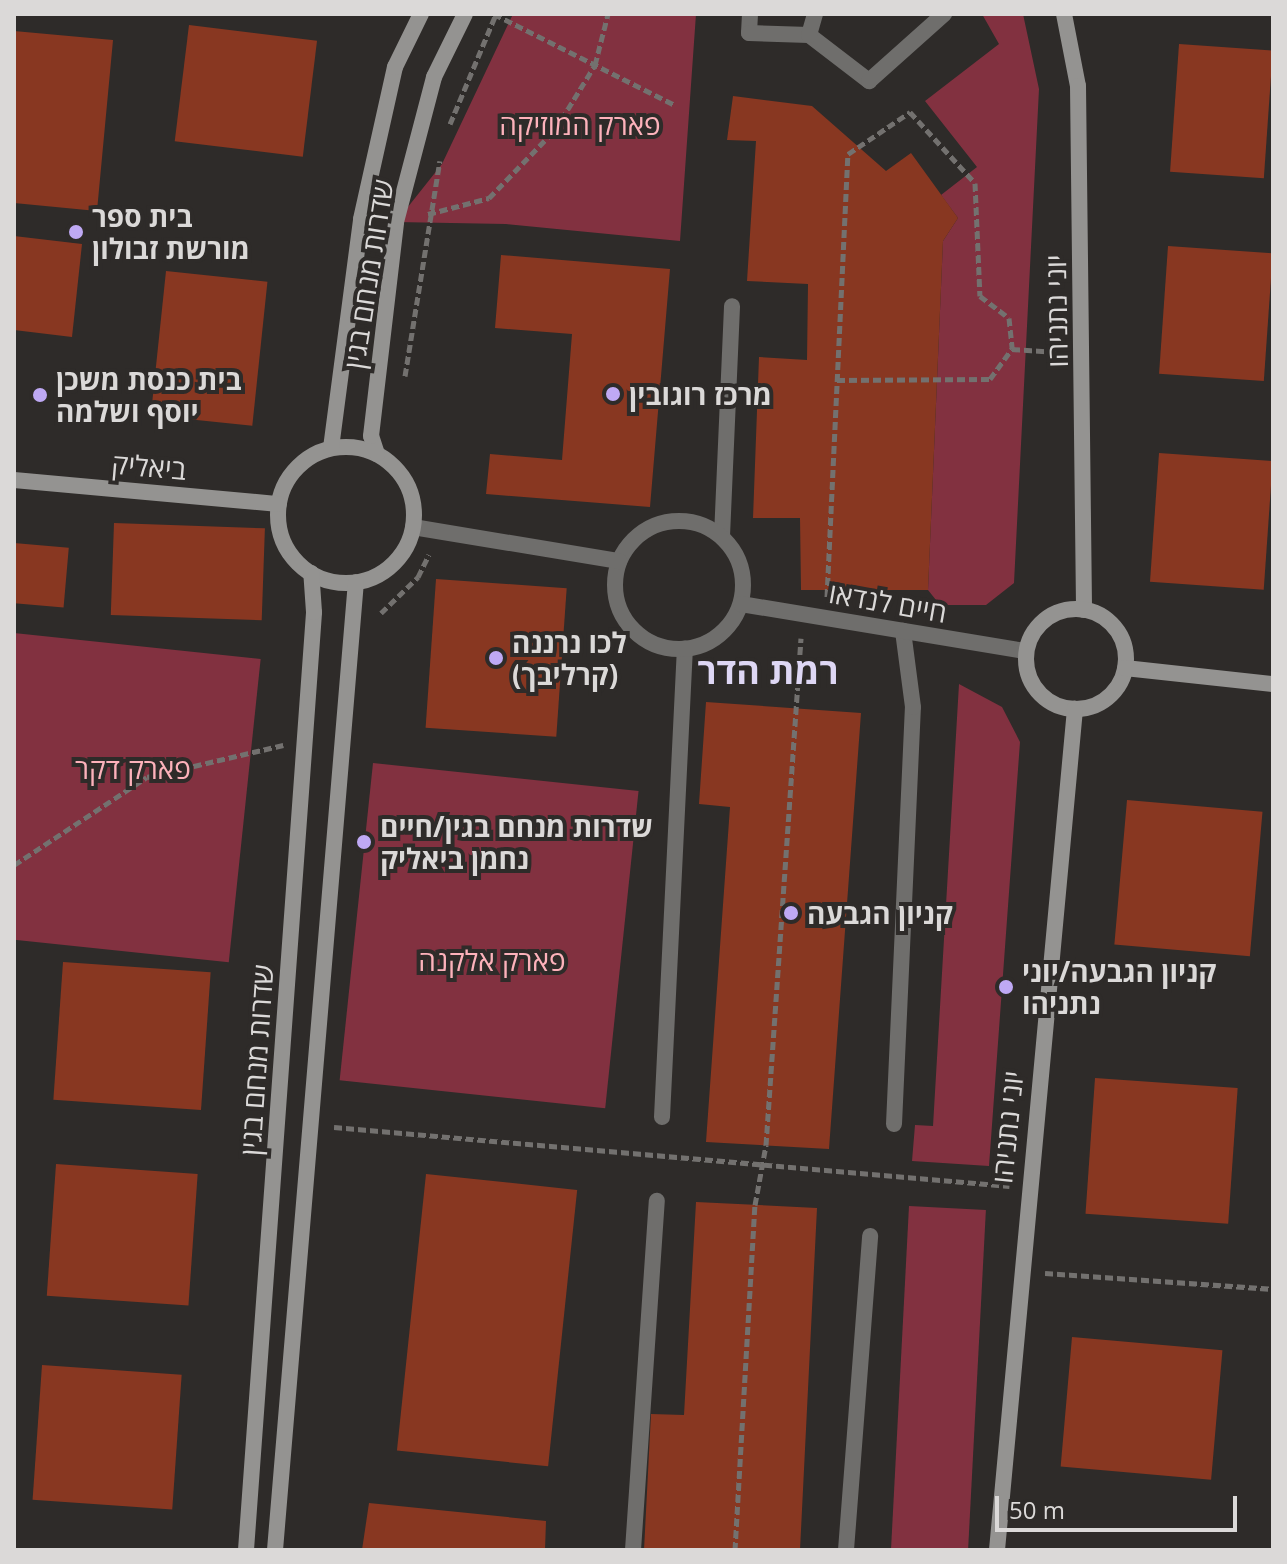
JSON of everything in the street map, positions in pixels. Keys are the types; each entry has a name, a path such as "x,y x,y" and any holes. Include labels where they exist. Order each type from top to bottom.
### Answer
{"street":[{"name":"שדרות מנחם בגין","path":"331,448 361,219 395,67 421,14"},
{"name":"שדרות מנחם בגין","path":"377,454 371,436 396,222 434,77 465,14"},
{"path":"750,14 749,33 809,35 869,81 944,14"},
{"path":"809,35 815,14"},
{"name":"יוני נתניהו","path":"1064,14 1078,86 1084,610"},
{"path":"722,536 732,306"},
{"path":"355,447 377,454 407,485 413,527 393,563 356,582 311,573 284,543 279,504 296,468 331,448 355,447"},
{"name":"ביאליק","path":"14,480 279,504"},
{"path":"684,520 722,536 742,567 741,604 720,635 685,649 643,639 627,624 614,583 619,561 645,530 663,522 684,520"},
{"path":"413,527 619,561"},
{"name":"שדרות מנחם בגין","path":"246,1550 314,612 311,573"},
{"path":"275,1550 356,582"},
{"name":"חיים לנדאו","path":"741,604 1026,651"},
{"path":"1084,610 1109,621 1120,634 1125,668 1108,697 1075,709 1045,698 1033,685 1026,651 1037,626 1051,615 1084,610"},
{"path":"894,1124 913,707 903,631"},
{"path":"662,1117 685,649"},
{"path":"1125,668 1273,684"},
{"name":"יוני נתניהו","path":"997,1550 1027,1188 1075,709"},
{"path":"633,1550 657,1201"},
{"path":"846,1550 870,1236"}],"path":[{"path":"445,138 495,14 675,105"},
{"path":"396,222 489,198 555,130 595,65 608,14"},
{"path":"826,618 837,380 848,154 910,112 975,183 980,296 1009,318 1012,349 990,379 837,380"},
{"path":"404,383 429,213 442,153"},
{"path":"1012,349 1083,354"},
{"path":"380,626 381,610 418,577 441,532"},
{"path":"735,1550 755,1205 763,1165 803,614"},
{"path":"14,865 147,777 305,740"},
{"path":"335,1143 338,1111"},
{"path":"311,1125 1027,1188"},
{"path":"1020,1271 1273,1289"}],"green space":[{"name":"פארק המוזיקה","path":"513,14 696,14 680,241 506,224 396,222 442,164"},
{"path":"982,14 1023,14 1039,89 1014,583 986,605 940,605 928,590 943,241 958,218 941,195 977,167 925,101 999,44"},
{"name":"פארק דקר","path":"14,633 261,659 229,962 14,940"},
{"path":"959,684 1002,707 1020,742 989,1166 912,1161 915,1125 933,1126"},
{"name":"פארק אלקנה","path":"373,763 639,791 605,1108 340,1080"},
{"path":"909,1206 986,1210 968,1550 891,1550"}],"building":[{"path":"189,25 317,41 303,157 175,141"},
{"path":"14,31 113,40 97,211 14,203"},
{"path":"1179,44 1273,51 1264,178 1170,172"},
{"path":"733,96 812,106 886,171 911,153 958,218 943,241 928,590 801,590 800,518 753,518 759,357 807,360 808,284 747,281 756,141 727,140"},
{"path":"14,236 82,244 72,337 14,330"},
{"path":"1168,246 1273,253 1264,381 1159,374"},
{"name":"מרכז רוגובין","path":"501,255 670,269 650,507 486,494 490,454 562,460 572,334 495,328"},
{"path":"166,271 267,282 252,426 151,415"},
{"path":"1159,453 1273,461 1264,590 1150,582"},
{"path":"114,523 265,528 262,620 111,615"},
{"path":"14,543 69,548 64,608 14,603"},
{"name":"לכו נרננה (קרליבך)","path":"436,579 567,588 556,737 426,728"},
{"path":"706,702 861,713 829,1149 706,1142 730,807 699,804"},
{"path":"1127,800 1262,812 1250,956 1114,944"},
{"path":"63,962 211,972 201,1110 53,1100"},
{"path":"1095,1078 1238,1088 1228,1224 1086,1214"},
{"path":"56,1164 198,1174 188,1306 47,1296"},
{"path":"426,1174 577,1190 548,1466 397,1450"},
{"path":"696,1202 817,1208 800,1550 644,1550 651,1414 684,1415"},
{"path":"1072,1337 1222,1350 1211,1480 1061,1467"},
{"path":"42,1365 182,1375 172,1509 33,1500"},
{"path":"369,1503 546,1521 545,1550 362,1550"}],"place":[{"name":"בית ספר מורשת זבולון","path":"76,232"},
{"name":"מרכז רוגובין","path":"613,394"},
{"name":"בית כנסת משכן יוסף ושלמה","path":"40,395"},
{"name":"לכו נרננה (קרליבך)","path":"496,658"},
{"name":"שדרות מנחם בגין/חיים נחמן ביאליק","path":"364,842"},
{"name":"קניון הגבעה","path":"791,913"},
{"name":"קניון הגבעה/יוני נתניהו","path":"1006,987"}],"district":[{"name":"רמת הדר","path":"768,671"}]}
